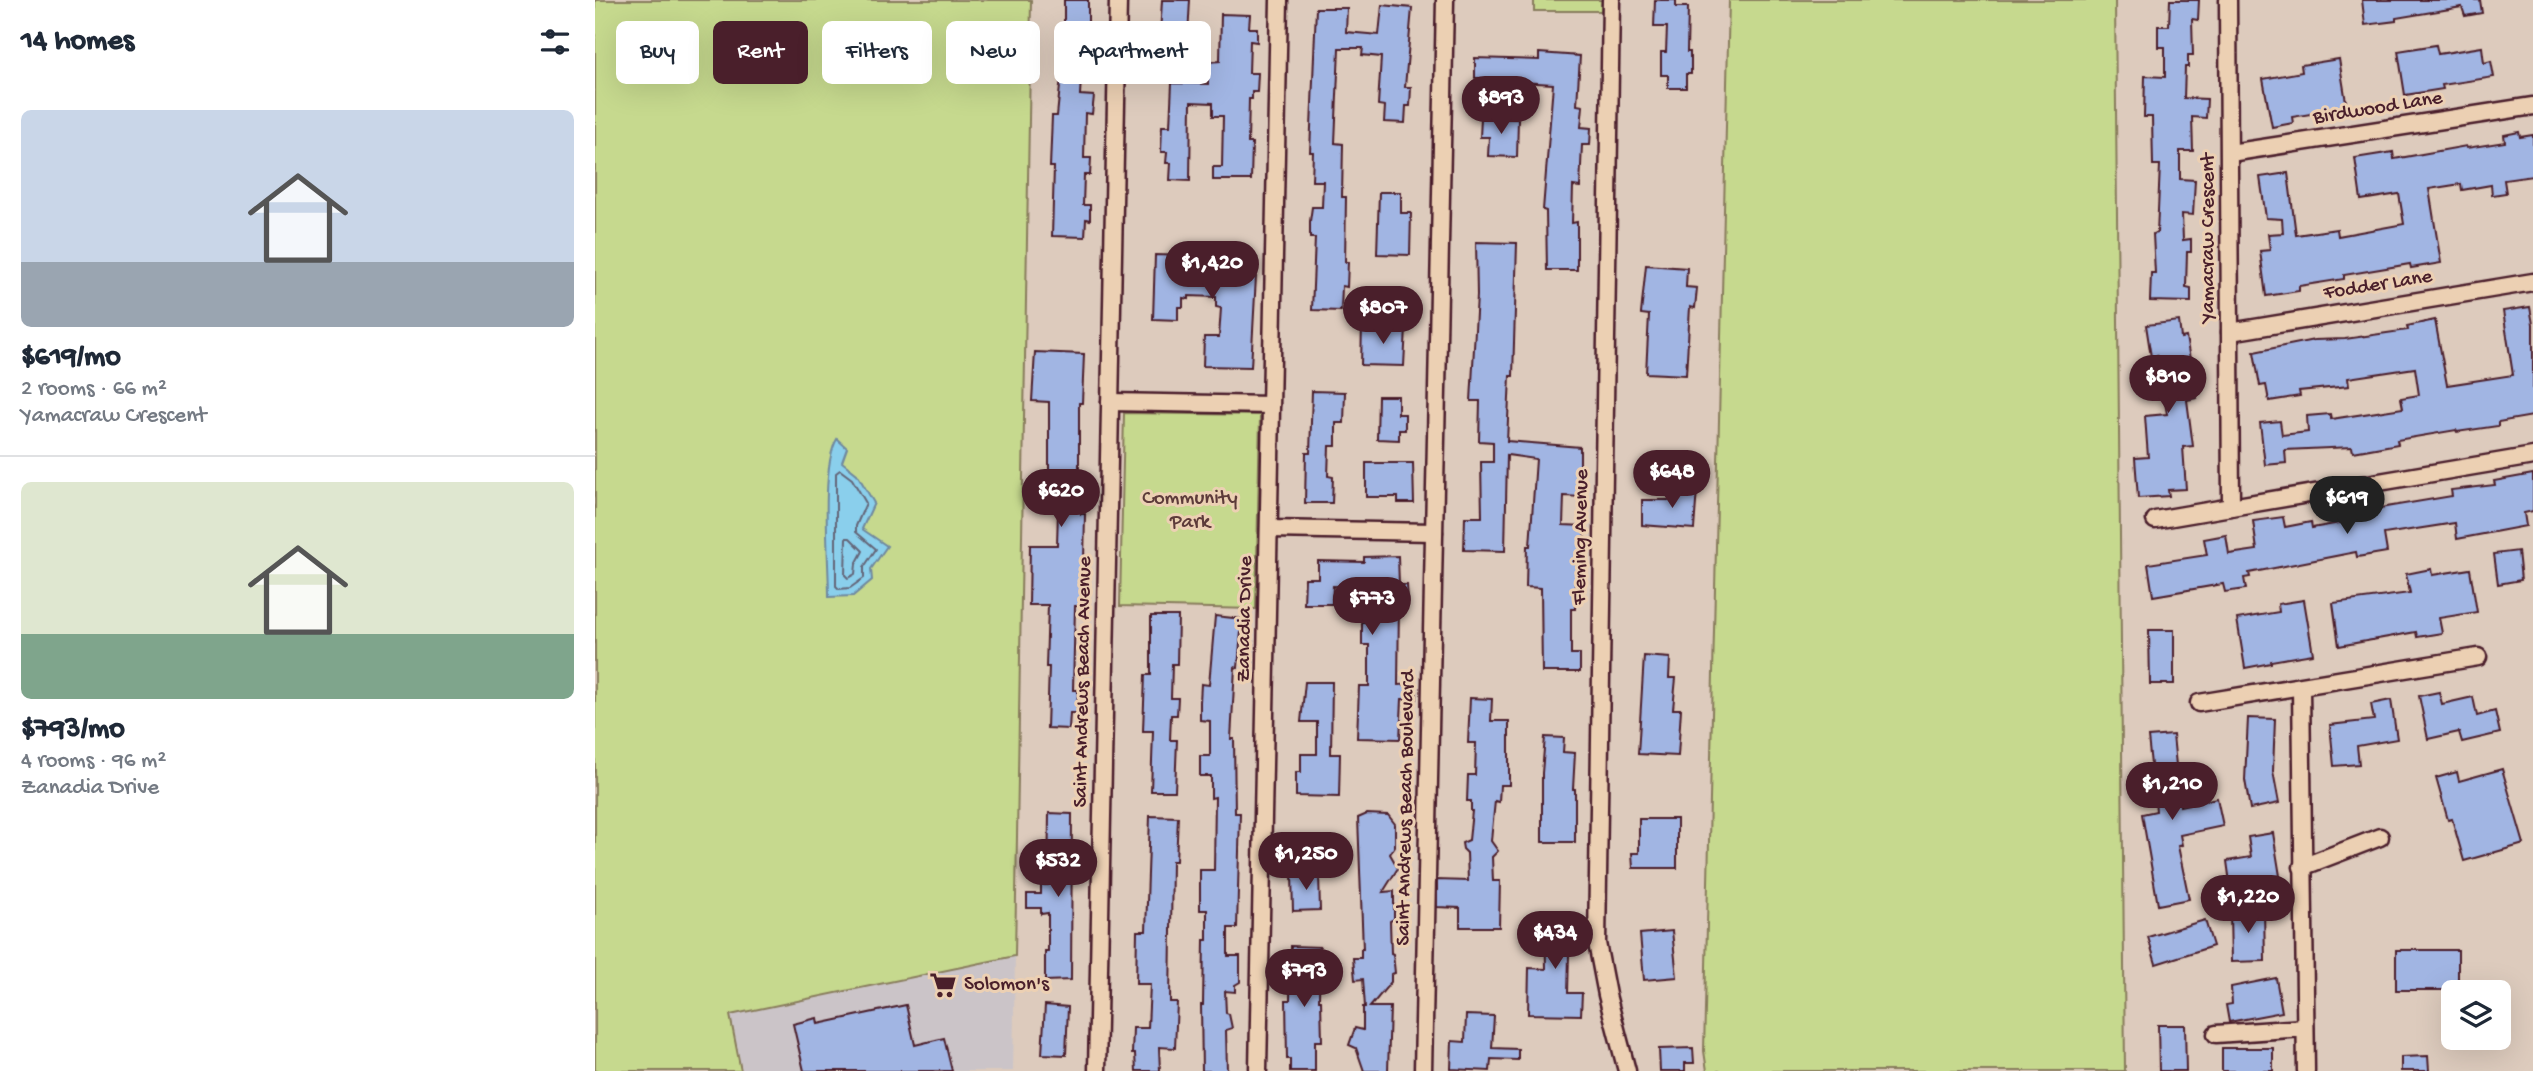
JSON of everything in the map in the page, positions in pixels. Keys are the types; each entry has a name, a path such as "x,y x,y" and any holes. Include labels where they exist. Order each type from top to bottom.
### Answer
{"street":[{"name":"Saint Andrews Beach Avenue","path":"1097,1071 1118,0"},
{"name":"Zanadia Drive","path":"1258,1071 1279,0"},
{"name":"Saint Andrews Beach Boulevard","path":"1423,1071 1445,0"},
{"name":"Fleming Avenue","path":"1611,0 1597,943 1607,995 1627,1071"},
{"name":"Yamacraw Crescent","path":"2228,0 2231,507"},
{"name":"Birdwood Lane","path":"2230,153 2533,106"},
{"name":"Fodder Lane","path":"2230,332 2533,282"},
{"path":"1110,402 1271,405"},
{"path":"2155,520 2533,456"},
{"path":"1269,529 1434,532"},
{"path":"2199,703 2478,657"},
{"path":"2301,688 2306,1071"},
{"path":"2302,867 2380,837"},
{"path":"2216,1034 2305,1028"}],"shaded area":[{"name":"Solomon's","path":"1015,956 1013,1071 741,1071 729,1015"}],"green space":[{"path":"595,0 1031,0 1031,21 946,21 946,84 1030,84 1015,956 730,1015 741,1071 595,1071"},
{"path":"1534,0 1602,0 1601,11 1534,11"},
{"path":"1729,0 2115,0 2125,1071 1707,1071 1704,1051"},
{"name":"Community Park","path":"1124,413 1260,415 1256,609 1120,606"}],"water":[{"path":"837,439 847,448 842,462 857,474 874,503 862,529 887,546 871,569 872,580 853,596 829,597 827,492 832,452"}],"building":[{"path":"1064,0 1088,0 1088,21 1064,21"},
{"path":"1162,0 1190,0 1189,21 1161,21"},
{"path":"1655,0 1676,0 1676,7 1688,7 1687,52 1690,52 1691,57 1691,74 1686,74 1686,88 1668,88 1668,75 1661,75 1661,52 1666,52 1667,27 1654,27"},
{"path":"2170,0 2199,0 2198,20 2192,19 2193,55 2188,55 2188,67 2185,67 2184,98 2207,99 2206,118 2192,117 2193,151 2180,151 2180,179 2195,180 2193,215 2182,214 2183,240 2191,239 2191,252 2187,252 2186,287 2191,288 2191,302 2150,301 2151,273 2155,273 2153,234 2157,233 2160,165 2153,165 2152,117 2144,117 2145,76 2165,77 2165,47 2158,47 2158,26 2169,26"},
{"path":"2362,0 2480,0 2482,13 2465,16 2462,7 2365,25"},
{"path":"1382,5 1412,8 1405,87 1411,87 1410,106 1406,106 1405,123 1384,122 1385,106 1378,105 1381,57 1362,55 1363,48 1339,48 1335,143 1343,144 1342,197 1346,197 1347,287 1342,286 1341,311 1312,310 1315,238 1310,238 1310,221 1312,207 1322,207 1323,181 1312,181 1313,152 1310,152 1316,8 1347,8 1346,32 1379,35"},
{"path":"1221,14 1250,15 1249,28 1257,28 1257,42 1250,41 1249,73 1258,73 1257,92 1252,92 1252,99 1249,99 1251,180 1213,180 1213,167 1222,167 1223,116 1213,116 1213,103 1191,102 1190,181 1170,180 1171,163 1166,163 1167,152 1161,152 1162,126 1170,126 1172,84 1211,84 1211,62 1220,61"},
{"path":"2436,45 2438,54 2482,47 2484,63 2491,61 2494,77 2442,85 2443,89 2405,95 2398,51"},
{"path":"1539,53 1580,56 1577,105 1583,106 1581,127 1591,128 1590,145 1582,145 1580,187 1573,186 1572,223 1577,222 1577,270 1547,270 1546,211 1543,210 1553,84 1501,81 1500,89 1480,89 1480,78 1475,78 1475,58 1539,60"},
{"path":"2339,59 2347,108 2292,117 2293,123 2272,127 2263,79 2302,72 2301,65"},
{"path":"1060,84 1081,84 1080,95 1094,96 1092,114 1085,113 1084,158 1091,158 1090,175 1084,175 1083,205 1090,205 1090,220 1086,219 1085,237 1052,236 1052,116 1057,116"},
{"path":"1481,118 1518,119 1517,157 1488,156 1489,137 1480,137"},
{"path":"2519,132 2520,137 2533,135 2533,176 2504,180 2506,193 2492,195 2491,185 2462,190 2461,184 2429,189 2441,263 2411,268 2410,264 2344,275 2344,279 2299,286 2299,291 2266,296 2260,251 2270,250 2268,234 2283,233 2282,219 2266,218 2260,177 2288,173 2296,235 2337,229 2338,236 2404,224 2399,194 2361,200 2355,158 2393,152 2394,159 2505,142 2504,135"},
{"path":"1379,192 1401,192 1401,213 1411,213 1410,255 1377,254"},
{"path":"1476,242 1517,243 1513,376 1510,376 1507,441 1580,447 1580,465 1583,466 1582,497 1564,496 1563,525 1585,526 1579,582 1575,582 1575,609 1571,609 1571,654 1580,654 1580,672 1542,672 1541,588 1526,587 1527,546 1530,546 1536,459 1507,455 1505,551 1464,550 1465,517 1482,517 1481,462 1493,462 1493,442 1479,441 1480,401 1471,401 1477,295"},
{"path":"1155,255 1257,258 1251,367 1203,366 1204,337 1219,337 1221,308 1216,307 1216,297 1183,298 1183,307 1178,307 1178,320 1153,319"},
{"path":"1646,265 1687,268 1686,287 1697,288 1695,308 1690,307 1686,375 1646,373 1649,315 1641,314"},
{"path":"2530,307 2533,324 2533,416 2498,422 2498,426 2397,440 2398,444 2353,452 2352,447 2285,450 2286,463 2265,465 2260,423 2280,421 2282,435 2308,432 2307,416 2330,414 2331,419 2403,408 2401,398 2419,395 2415,368 2348,378 2349,386 2299,391 2300,396 2269,401 2266,385 2260,386 2254,352 2314,340 2345,339 2408,330 2407,326 2435,320 2447,385 2513,375 2503,311"},
{"path":"2179,321 2181,338 2186,337 2197,398 2187,400 2193,446 2183,447 2186,489 2168,490 2169,496 2138,498 2135,458 2148,457 2145,416 2167,414 2157,356 2151,357 2146,325"},
{"path":"1362,325 1406,327 1404,366 1361,365"},
{"path":"1035,352 1084,354 1082,403 1079,403 1079,485 1082,485 1081,514 1085,514 1083,606 1075,606 1073,690 1078,690 1077,713 1070,713 1069,729 1047,728 1048,605 1029,605 1030,545 1057,545 1059,476 1049,476 1049,402 1032,401"},
{"path":"1312,391 1345,392 1344,423 1336,423 1336,446 1329,446 1328,476 1333,477 1332,503 1305,503 1306,453 1310,453"},
{"path":"1378,396 1398,396 1398,414 1405,414 1405,430 1399,430 1399,440 1377,439"},
{"path":"1366,463 1413,463 1414,503 1398,503 1398,497 1366,497"},
{"path":"2533,474 2533,511 2524,513 2526,526 2457,539 2455,523 2384,534 2387,552 2357,557 2356,552 2249,573 2250,577 2244,578 2246,589 2225,592 2223,584 2153,596 2148,564 2207,555 2204,539 2226,535 2229,554 2257,550 2253,521 2283,517 2285,527 2311,522 2312,528 2351,521 2350,513 2452,496 2451,490 2495,485 2494,481"},
{"path":"1674,488 1697,489 1694,529 1642,525 1642,500 1673,500"},
{"path":"2518,551 2521,580 2498,584 2494,554"},
{"path":"1398,556 1399,585 1407,585 1408,601 1399,601 1398,685 1416,684 1417,699 1402,699 1400,739 1357,738 1359,686 1369,686 1369,645 1362,645 1362,622 1365,622 1364,587 1333,586 1332,604 1304,604 1305,578 1318,578 1318,561 1364,562 1364,557"},
{"path":"2431,569 2432,575 2470,569 2477,612 2439,618 2442,633 2417,637 2416,632 2339,646 2333,603 2410,593 2406,574"},
{"path":"2304,600 2313,654 2245,668 2237,619 2279,612 2278,604"},
{"path":"1151,616 1178,616 1177,664 1172,664 1171,698 1178,698 1177,715 1171,715 1170,740 1177,740 1175,791 1151,791 1153,731 1143,731 1145,675 1151,675"},
{"path":"1215,616 1242,619 1238,668 1235,667 1231,739 1234,739 1235,813 1240,813 1237,928 1228,928 1228,956 1240,956 1240,982 1235,985 1235,992 1225,991 1226,1013 1229,1014 1232,1028 1226,1030 1227,1071 1202,1071 1201,1005 1207,910 1200,910 1200,870 1214,870 1215,797 1211,798 1211,776 1200,776 1200,756 1210,756 1210,721 1200,720 1200,702 1201,684 1209,685"},
{"path":"2149,630 2174,630 2174,684 2150,684"},
{"path":"1644,656 1670,658 1669,678 1676,678 1673,709 1681,709 1678,756 1638,754"},
{"path":"1305,682 1332,682 1331,754 1340,754 1339,797 1296,796 1296,772 1301,772 1301,754 1317,754 1317,722 1301,722"},
{"path":"2439,692 2442,704 2473,697 2477,716 2495,711 2500,733 2462,742 2459,732 2428,739 2419,696"},
{"path":"1470,698 1492,699 1491,721 1509,721 1509,785 1500,785 1499,802 1495,801 1491,841 1498,851 1492,857 1493,881 1500,881 1499,927 1460,927 1460,908 1437,907 1437,880 1468,881 1467,853 1462,843 1469,840 1472,811 1471,801 1467,801 1468,775 1475,775 1476,743 1468,743"},
{"path":"2391,700 2397,739 2357,746 2359,764 2334,766 2330,725 2374,720 2371,704"},
{"path":"2248,718 2275,719 2273,771 2279,803 2250,809 2245,780"},
{"path":"2173,735 2180,806 2217,798 2223,826 2180,835 2182,845 2178,846 2189,899 2158,905 2142,814 2156,811 2148,737"},
{"path":"1545,737 1564,738 1563,752 1575,753 1575,842 1542,842"},
{"path":"2502,769 2524,844 2464,861 2436,778 2457,772 2459,781"},
{"path":"1049,813 1072,814 1071,980 1045,981 1048,913 1041,914 1041,908 1027,908 1027,894 1041,894 1041,885 1048,885"},
{"path":"1367,814 1388,815 1395,824 1395,846 1390,854 1398,868 1383,892 1394,891 1394,919 1390,921 1395,973 1391,974 1391,982 1370,1007 1390,1007 1388,1071 1364,1071 1356,1048 1349,1045 1355,1028 1363,1030 1365,1007 1363,979 1355,980 1353,958 1361,958 1363,949 1358,818"},
{"path":"1150,816 1178,817 1176,861 1172,861 1170,1002 1177,1002 1175,1048 1159,1047 1160,1071 1136,1071 1135,1054 1132,1054 1133,1028 1148,1028 1150,984 1136,984 1137,931 1146,931"},
{"path":"1639,819 1677,819 1677,868 1633,868 1632,853 1639,853"},
{"path":"2273,833 2280,876 2230,883 2227,861 2251,857 2248,837"},
{"path":"1292,874 1319,874 1320,910 1293,911"},
{"path":"2239,909 2264,909 2265,961 2231,962 2230,912"},
{"path":"1545,913 1575,914 1573,954 1569,954 1568,993 1582,993 1581,1015 1528,1014 1529,968 1546,969"},
{"path":"2205,920 2213,946 2156,964 2148,937"},
{"path":"1672,931 1677,977 1644,980 1640,934"},
{"path":"1291,946 1320,947 1319,1000 1322,1041 1315,1041 1315,1071 1290,1071 1290,1059 1287,1059 1286,1000 1290,1000"},
{"path":"2396,950 2458,950 2458,980 2441,980 2441,990 2396,990"},
{"path":"2276,978 2282,1012 2229,1022 2226,1005 2232,1004 2231,987"},
{"path":"906,1005 915,1045 944,1038 952,1071 804,1071 793,1024 817,1018 818,1024"},
{"path":"1045,1005 1068,1007 1066,1055 1042,1054"},
{"path":"1466,1015 1494,1016 1492,1048 1518,1049 1518,1060 1491,1059 1490,1071 1451,1069 1452,1041 1465,1042"},
{"path":"2158,1025 2185,1025 2186,1071 2159,1071"},
{"path":"1693,1048 1694,1063 1685,1063 1685,1071 1660,1071 1659,1049"},
{"path":"2222,1048 2273,1048 2273,1071 2222,1071"},
{"path":"2428,1056 2429,1071 2401,1071 2401,1057"}],"place":[{"name":"Solomon's","path":"943,985"}]}
